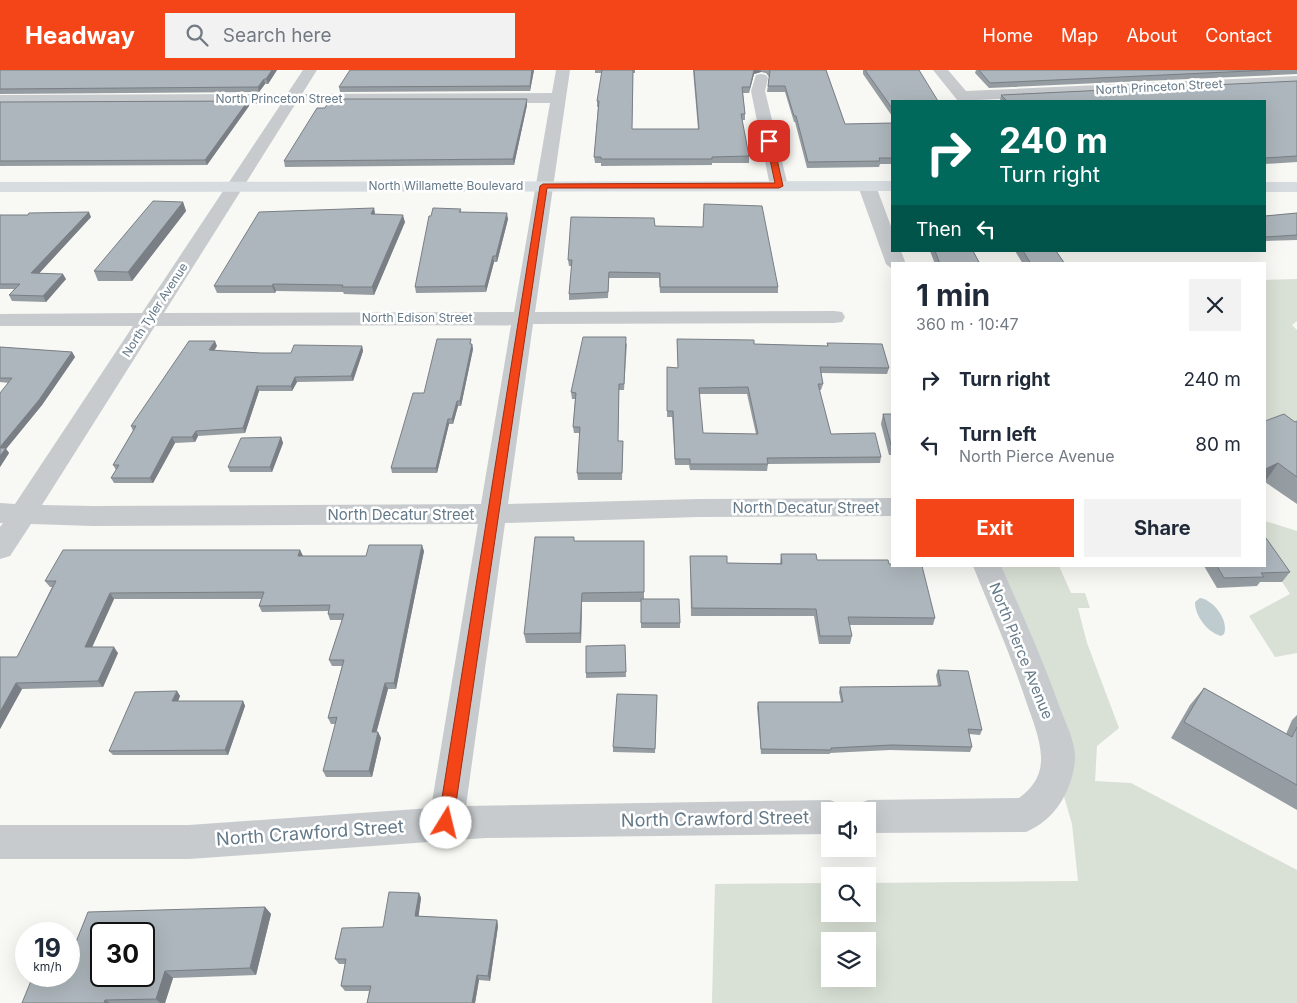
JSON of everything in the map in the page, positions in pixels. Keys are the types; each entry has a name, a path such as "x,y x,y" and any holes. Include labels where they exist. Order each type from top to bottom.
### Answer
{"main road":[{"name":"North Willamette Boulevard","path":"0,187 891,186"},
{"path":"1266,187 1297,187"}],"street":[{"name":"North Tyler Avenue","path":"0,549 12,513 149,320 310,70"},
{"path":"446,823 543,186 563,70"},
{"path":"940,70 964,98"},
{"path":"1293,70 1297,72"},
{"path":"761,78 758,91 779,186"},
{"name":"North Princeton Street","path":"964,98 1297,80"},
{"name":"North Princeton Street","path":"0,100 559,98"},
{"path":"867,186 891,251"},
{"name":"North Edison Street","path":"0,320 834,317"},
{"name":"North Decatur Street","path":"12,513 93,516 494,514 698,508 891,507"},
{"name":"North Pierce Avenue","path":"876,817 1026,815 1044,800 1054,780 1058,758 1054,736 1030,667 987,567"},
{"name":"North Crawford Street","path":"0,842 189,842 446,823 821,817"}],"shaded area":[{"path":"1297,279 1297,321 1292,325 1297,330 1297,425 1266,421 1266,280"},
{"path":"1266,521 1297,531 1297,653 1275,657 1249,616 1290,594 1266,558"},
{"path":"997,567 1059,567 1071,593 1085,593 1090,608 1078,608 1087,643 1119,728 1097,746 1095,781 1131,783 1297,870 1297,1003 712,1003 715,884 821,883 821,922 876,922 876,883 1078,881 1072,824"},
{"path":"1200,598 1215,607 1222,617 1225,629 1224,634 1221,636 1211,631 1197,613 1195,602"}],"building":[{"path":"0,70 272,70 258,87 0,89"},
{"path":"350,70 532,70 530,86 339,87"},
{"path":"602,70 633,70 632,129 699,129 694,70 754,70 750,87 742,87 745,114 741,114 749,156 712,157 712,159 601,159 601,157 594,157 599,101 597,101"},
{"path":"826,70 845,124 891,123 891,158 879,158 880,161 808,162 796,116 794,116 785,86 768,86 770,71"},
{"path":"865,70 919,70 937,100 891,100 891,107"},
{"path":"979,70 1271,70 990,83"},
{"path":"1297,81 1297,156 1266,158 1266,100 1006,100 1001,95"},
{"path":"330,99 527,99 513,159 284,161 317,108 325,108"},
{"path":"248,101 205,160 0,161 0,102"},
{"path":"153,201 183,202 128,272 94,271"},
{"path":"704,204 762,206 778,287 660,287 660,273 609,272 608,292 569,294 572,260 568,260 571,217 654,218 655,226 703,227"},
{"path":"374,208 371,214 403,215 372,287 273,284 272,286 214,286 259,212"},
{"path":"433,208 461,209 459,212 507,213 496,256 493,256 485,286 415,287 429,216 431,216"},
{"path":"89,212 31,273 63,274 43,296 9,295 20,284 0,284 0,215"},
{"path":"1297,213 1297,235 1266,237 1266,216"},
{"path":"935,252 974,252 979,262 939,262"},
{"path":"1024,252 1057,252 1064,262 1030,262"},
{"path":"583,337 626,337 624,384 619,384 618,441 623,441 622,473 577,473 580,427 573,427 576,393 571,392"},
{"path":"437,339 471,339 470,344 472,344 460,401 457,401 452,419 448,419 436,468 391,468 413,393 424,393"},
{"path":"677,339 754,340 754,344 828,346 827,343 882,344 889,368 820,367 823,384 818,384 831,434 875,433 881,457 767,458 768,464 690,464 690,459 675,459 673,411 667,411 667,367 678,368","holes":["748,387 758,434 703,433 699,388"]},
{"path":"189,341 215,341 209,350 261,353 291,353 294,345 362,346 351,376 295,377 291,386 257,386 243,428 196,431 192,437 172,437 150,478 111,478 119,465 113,465 136,426 131,426"},
{"path":"0,347 72,352 39,400 0,447 0,393 12,378 0,378"},
{"path":"883,414 891,414 891,445"},
{"path":"1284,414 1295,422 1297,421 1297,477 1278,463 1266,469 1266,421"},
{"path":"281,437 270,467 228,467 241,438"},
{"path":"0,448 6,448 0,456"},
{"path":"535,537 574,537 574,541 644,541 644,592 582,593 580,633 524,634"},
{"path":"1266,538 1290,572 1261,573 1264,577 1224,578 1218,567 1266,567"},
{"path":"369,545 422,545 394,683 385,683 372,732 378,732 369,771 323,771 337,717 328,718 344,660 329,660 344,614 328,614 330,605 259,606 264,592 110,593 85,647 114,647 98,681 16,683 0,712 0,657 17,657 56,581 45,581 63,550 300,550 298,556 366,556"},
{"path":"781,554 816,554 817,560 888,560 891,567 922,567 935,618 848,617 852,636 820,636 816,609 692,608 690,556 727,556 727,563 782,564"},
{"path":"641,599 679,599 680,623 641,623"},
{"path":"625,645 626,672 586,673 586,646"},
{"path":"938,670 968,671 982,730 968,729 972,747 892,745 831,748 831,750 761,749 758,702 843,702 840,687 941,686"},
{"path":"1204,688 1292,737 1297,727 1297,785 1184,722"},
{"path":"177,691 172,701 243,701 225,750 109,751 135,692"},
{"path":"617,694 657,695 655,749 613,747"},
{"path":"389,892 419,893 415,916 497,920 488,976 477,975 472,1003 367,1003 371,986 341,986 346,959 335,959 342,928 383,927"},
{"path":"265,907 250,968 165,971 156,999 105,1000 104,1003 22,1003 29,987 80,987 80,932 88,912"}],"route":[{"path":"446,823 543,186 779,186 769,141"}]}
